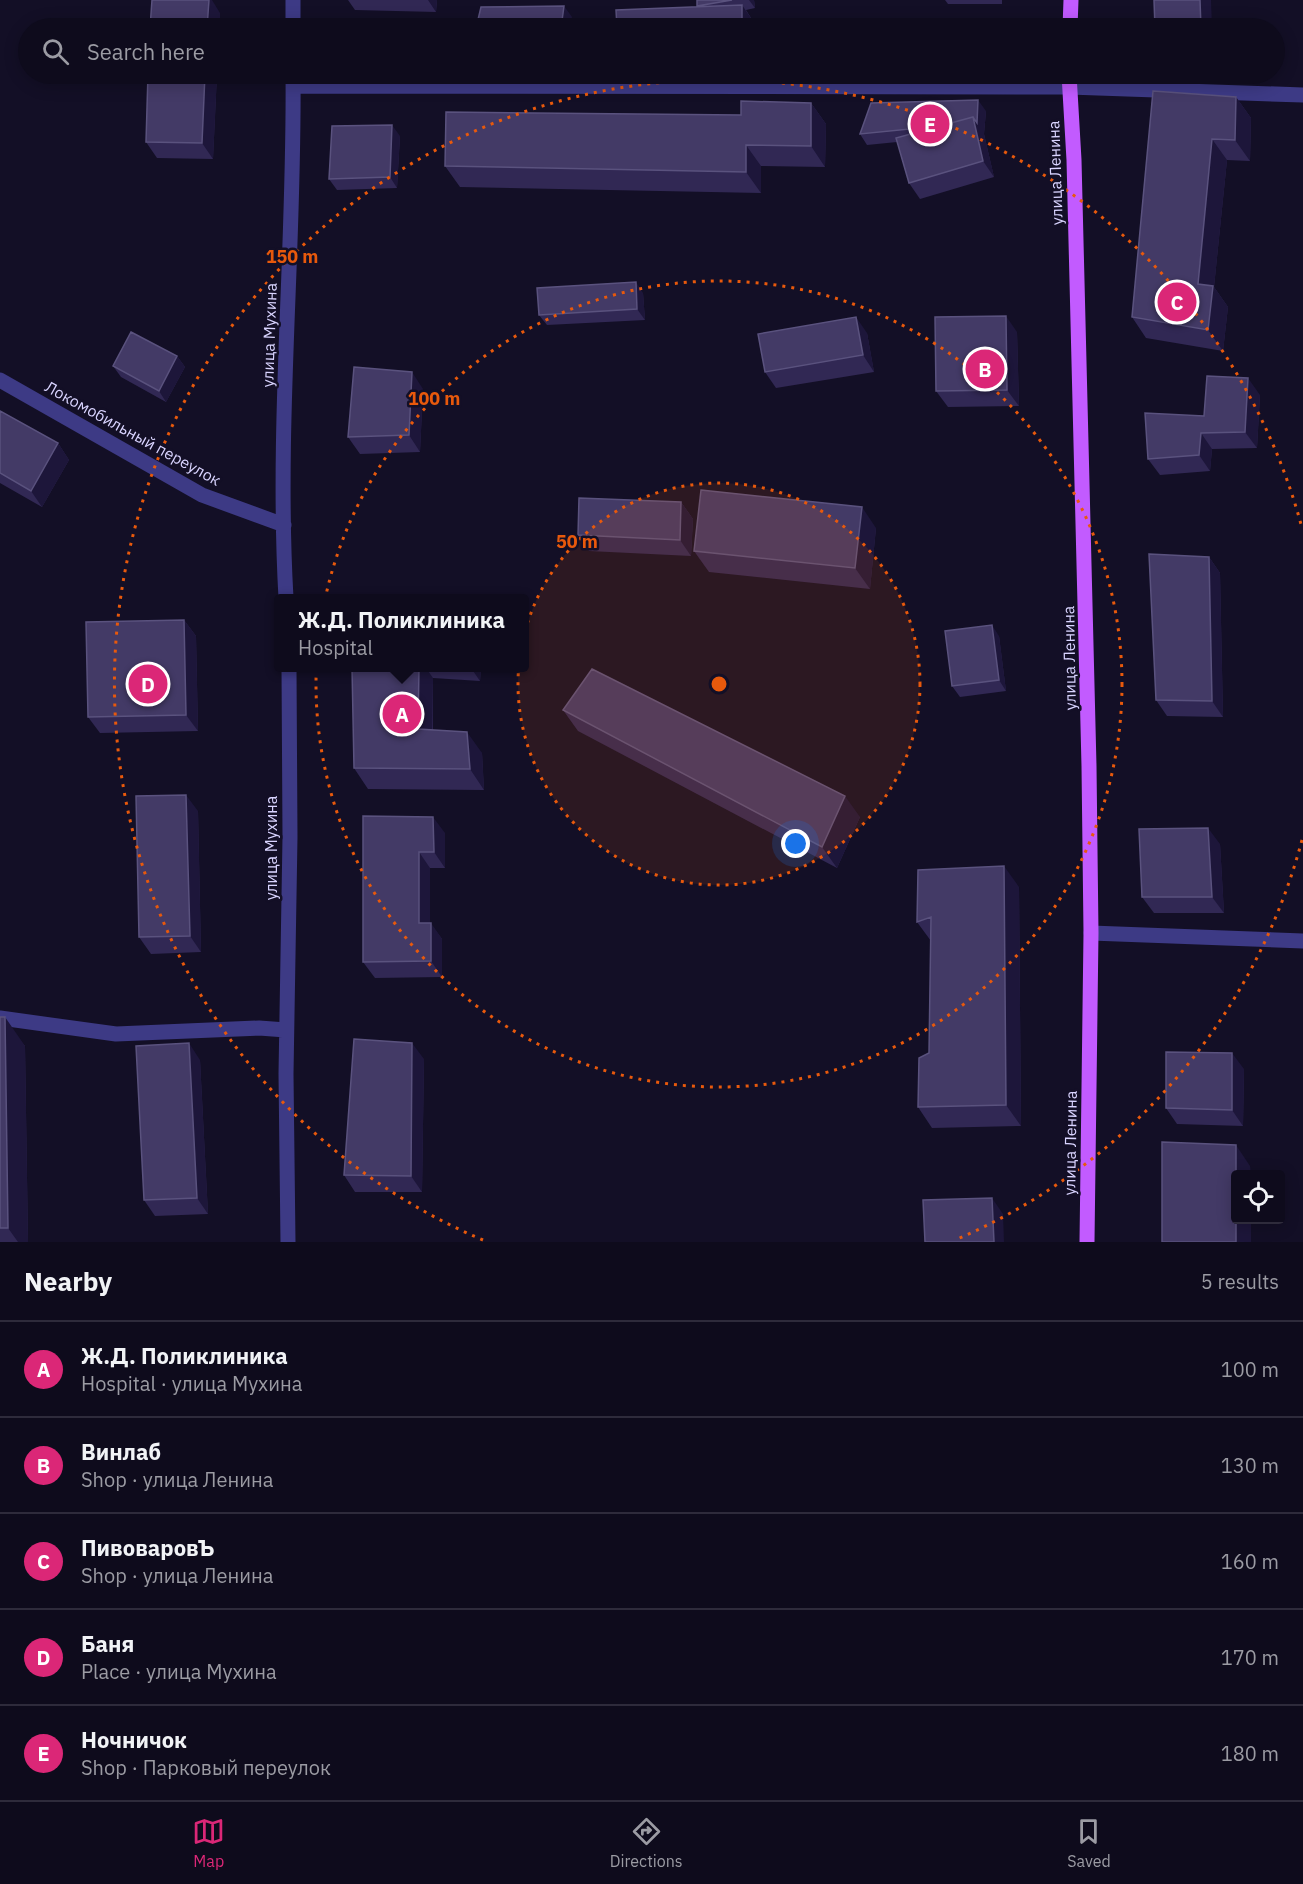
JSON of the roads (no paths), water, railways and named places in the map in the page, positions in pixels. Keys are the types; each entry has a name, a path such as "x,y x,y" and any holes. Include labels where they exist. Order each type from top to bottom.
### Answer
{"main road":[{"path":"1070,18 1071,0"},
{"name":"улица Ленина","path":"1069,84 1074,160 1089,766 1091,933 1087,1242"}],"street":[{"path":"292,0 293,18"},
{"name":"улица Мухина","path":"286,594 285,384 292,222 293,84"},
{"path":"1131,84 1303,95"},
{"name":"Локомобильный переулок","path":"0,380 202,495 284,525"},
{"name":"улица Мухина","path":"288,1242 286,1030 290,837 289,672"},
{"path":"1091,933 1303,941"},
{"path":"0,1018 116,1034 259,1028 286,1030"}],"place":[{"name":"Ночничок","path":"930,124"},
{"name":"ПивоваровЪ","path":"1177,302"},
{"name":"Винлаб","path":"985,369"},
{"name":"Баня","path":"148,684"},
{"name":"Ж.Д. Поликлиника","path":"402,714"}]}
